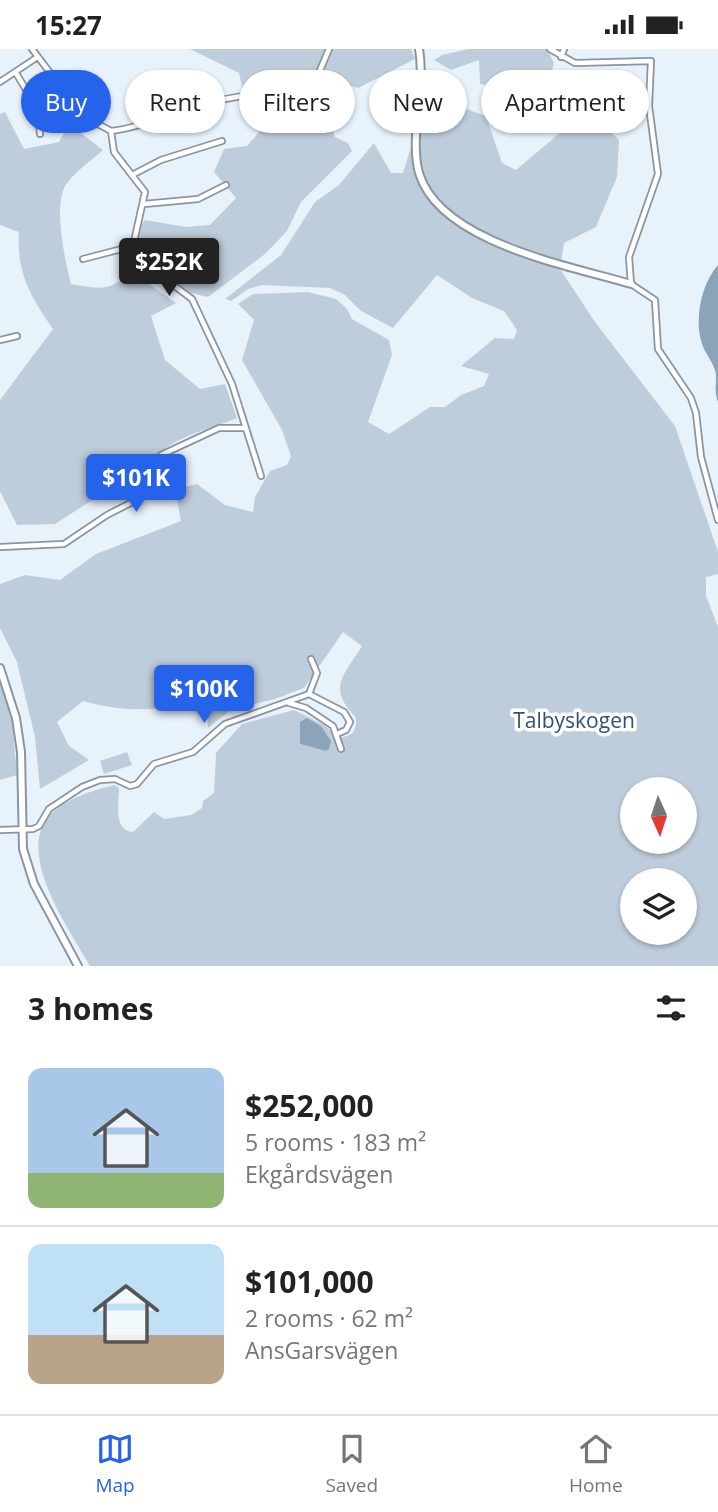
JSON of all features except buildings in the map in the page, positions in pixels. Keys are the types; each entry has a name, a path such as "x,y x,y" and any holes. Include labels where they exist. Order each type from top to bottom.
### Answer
{"street":[{"path":"32,49 46,70"},
{"path":"261,476 232,384 192,299 140,260 133,246 144,204 143,186 114,152 111,131 206,103 250,96 303,82 317,75 329,49"},
{"path":"419,49 419,173 434,199 456,219 486,238 515,250 631,284 655,300 658,349 691,398 701,457 718,520"},
{"path":"551,49 575,63 651,61 649,106 658,174 629,257 631,284"},
{"path":"561,57 564,49"},
{"path":"0,82 36,58"},
{"path":"16,73 38,110 40,134"},
{"path":"134,174 161,160 222,141"},
{"path":"144,204 198,199 226,185"},
{"path":"83,259 133,246"},
{"path":"0,339 18,336"},
{"path":"0,547 64,544 107,515 154,491 158,487 157,462 161,455 219,428 245,428"},
{"path":"0,830 39,826 49,809 82,787 100,780 115,779 130,786 137,784 154,764 193,752 225,724 309,694 317,673 311,659"},
{"path":"0,668 16,718 21,752 20,830 23,849 34,884 78,966"},
{"path":"309,694 344,712 350,722 346,730 337,734"},
{"path":"288,703 322,717 337,734 341,749"}],"green space":[{"path":"190,49 411,49 415,59 393,70 369,70 369,82 358,88 355,87 355,70 239,70 239,73"},
{"path":"469,49 547,49 554,63 552,70 481,70 480,84 479,60 451,70 434,60 442,55"},
{"name":"Talbyskogen","path":"467,109 481,114 481,133 492,133 502,163 516,170 560,133 612,133 619,140 617,177 596,227 564,243 560,269 595,322 675,426 718,552 718,574 706,577 706,596 718,627 718,966 90,966 49,891 41,869 38,848 41,830 57,808 72,799 114,785 119,788 118,808 122,827 133,832 154,812 164,819 191,815 202,808 203,801 214,793 216,753 242,724 294,710 324,725 339,738 351,734 354,730 356,718 347,707 340,690 344,674 362,646 343,632 304,688 275,699 232,709 208,728 206,698 175,706 145,709 114,708 83,701 57,722 69,746 89,760 40,789 35,737 17,662 0,628 0,584 25,575 60,580 96,554 181,521 175,489 197,484 225,505 253,512 255,497 270,471 287,465 291,456 282,430 242,360 254,320 238,304 253,294 308,292 336,299 347,309 352,319 389,340 392,355 368,422 389,434 430,407 445,407 461,395 484,386 489,374 461,366 495,338 514,339 517,330 504,311 472,298 437,275 393,328 361,311 345,295 330,288 262,285 248,289 231,301 225,299 281,255 315,202 339,185 374,143 391,173 403,173 415,133 467,133","holes":["322,727 331,741 324,751 300,744"]},
{"path":"5,112 24,149 59,142 64,133 81,133 103,150 67,183 60,204 61,232 71,284 110,286 132,272 176,303 151,316 165,360 200,389 225,384 237,418 197,432 171,445 151,463 145,475 108,490 55,524 17,525 0,491 0,400 53,329 38,306 23,272 19,232 0,225 0,114"},
{"path":"258,133 334,133 335,137 348,143 352,151 301,202 287,231 265,254 208,297 191,293 143,256 138,248 140,226 145,220 186,227 210,225 236,198 214,172 224,149 247,146"},
{"path":"0,678 12,718 17,775 0,780"},
{"path":"127,752 132,765 104,774 100,761"}],"shaded area":[{"path":"718,265 718,402 715,370 702,344 699,313 703,292"},
{"path":"307,718 322,727 331,741 329,749 325,751 300,744 300,722"}]}
